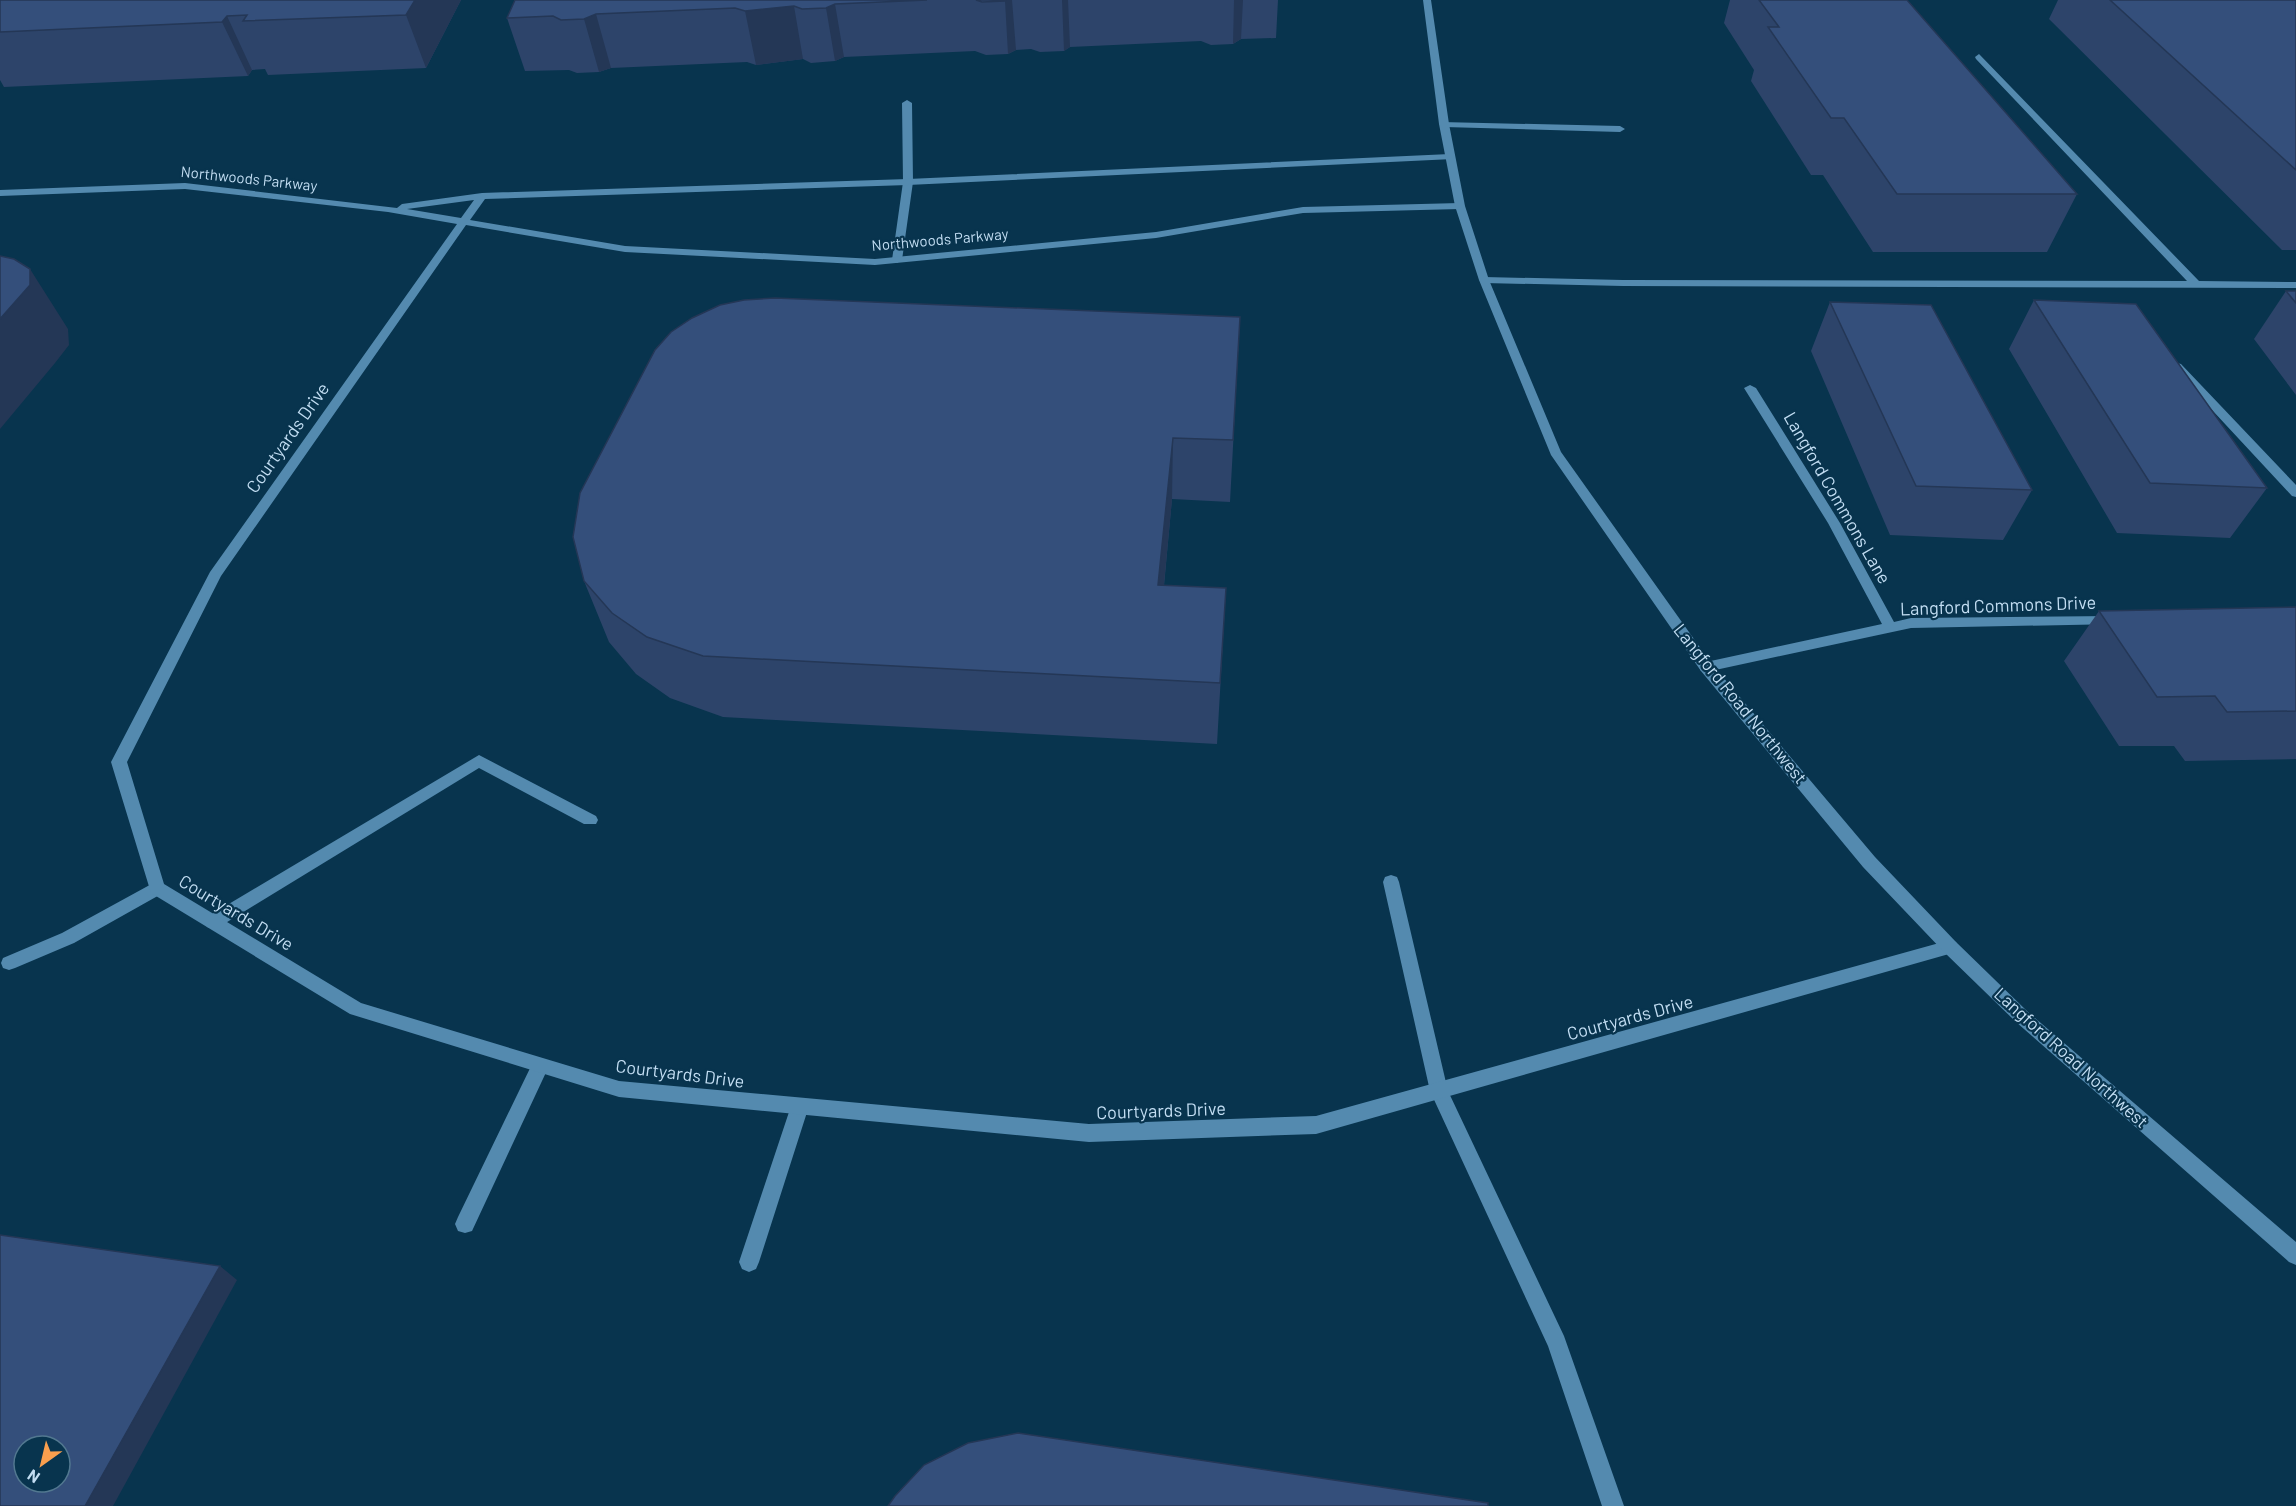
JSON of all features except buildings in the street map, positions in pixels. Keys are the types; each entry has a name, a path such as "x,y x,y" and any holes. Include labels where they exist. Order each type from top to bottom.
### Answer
{"street":[{"name":"Langford Road Northwest","path":"1427,0 1444,124 1460,206 1484,280 1556,452 1706,666 1869,862 1950,947 2022,1017 2296,1255"},
{"path":"1979,57 2194,284"},
{"path":"897,260 908,182 907,103"},
{"path":"1444,124 1620,129"},
{"name":"Northwoods Parkway","path":"388,208 482,196 908,182 1450,157"},
{"name":"Northwoods Parkway","path":"0,193 185,186 388,208 625,249 875,262 1156,234 1303,210 1460,206"},
{"name":"Courtyards Drive","path":"482,196 215,575 119,762 157,888 356,1009 619,1089 1089,1133 1316,1125 1950,947"},
{"path":"1484,280 1623,283 2296,285"},
{"path":"2165,353 2296,493"},
{"name":"Langford Commons Lane","path":"1750,388 1834,523 1891,628"},
{"name":"Langford Commons Drive","path":"1706,666 1911,623 2133,621"},
{"path":"213,922 479,761 590,820"},
{"path":"1391,882 1439,1091 1557,1343 1613,1506"},
{"path":"9,963 68,938 157,888"},
{"path":"465,1224 540,1066"},
{"path":"749,1263 800,1106"}]}
